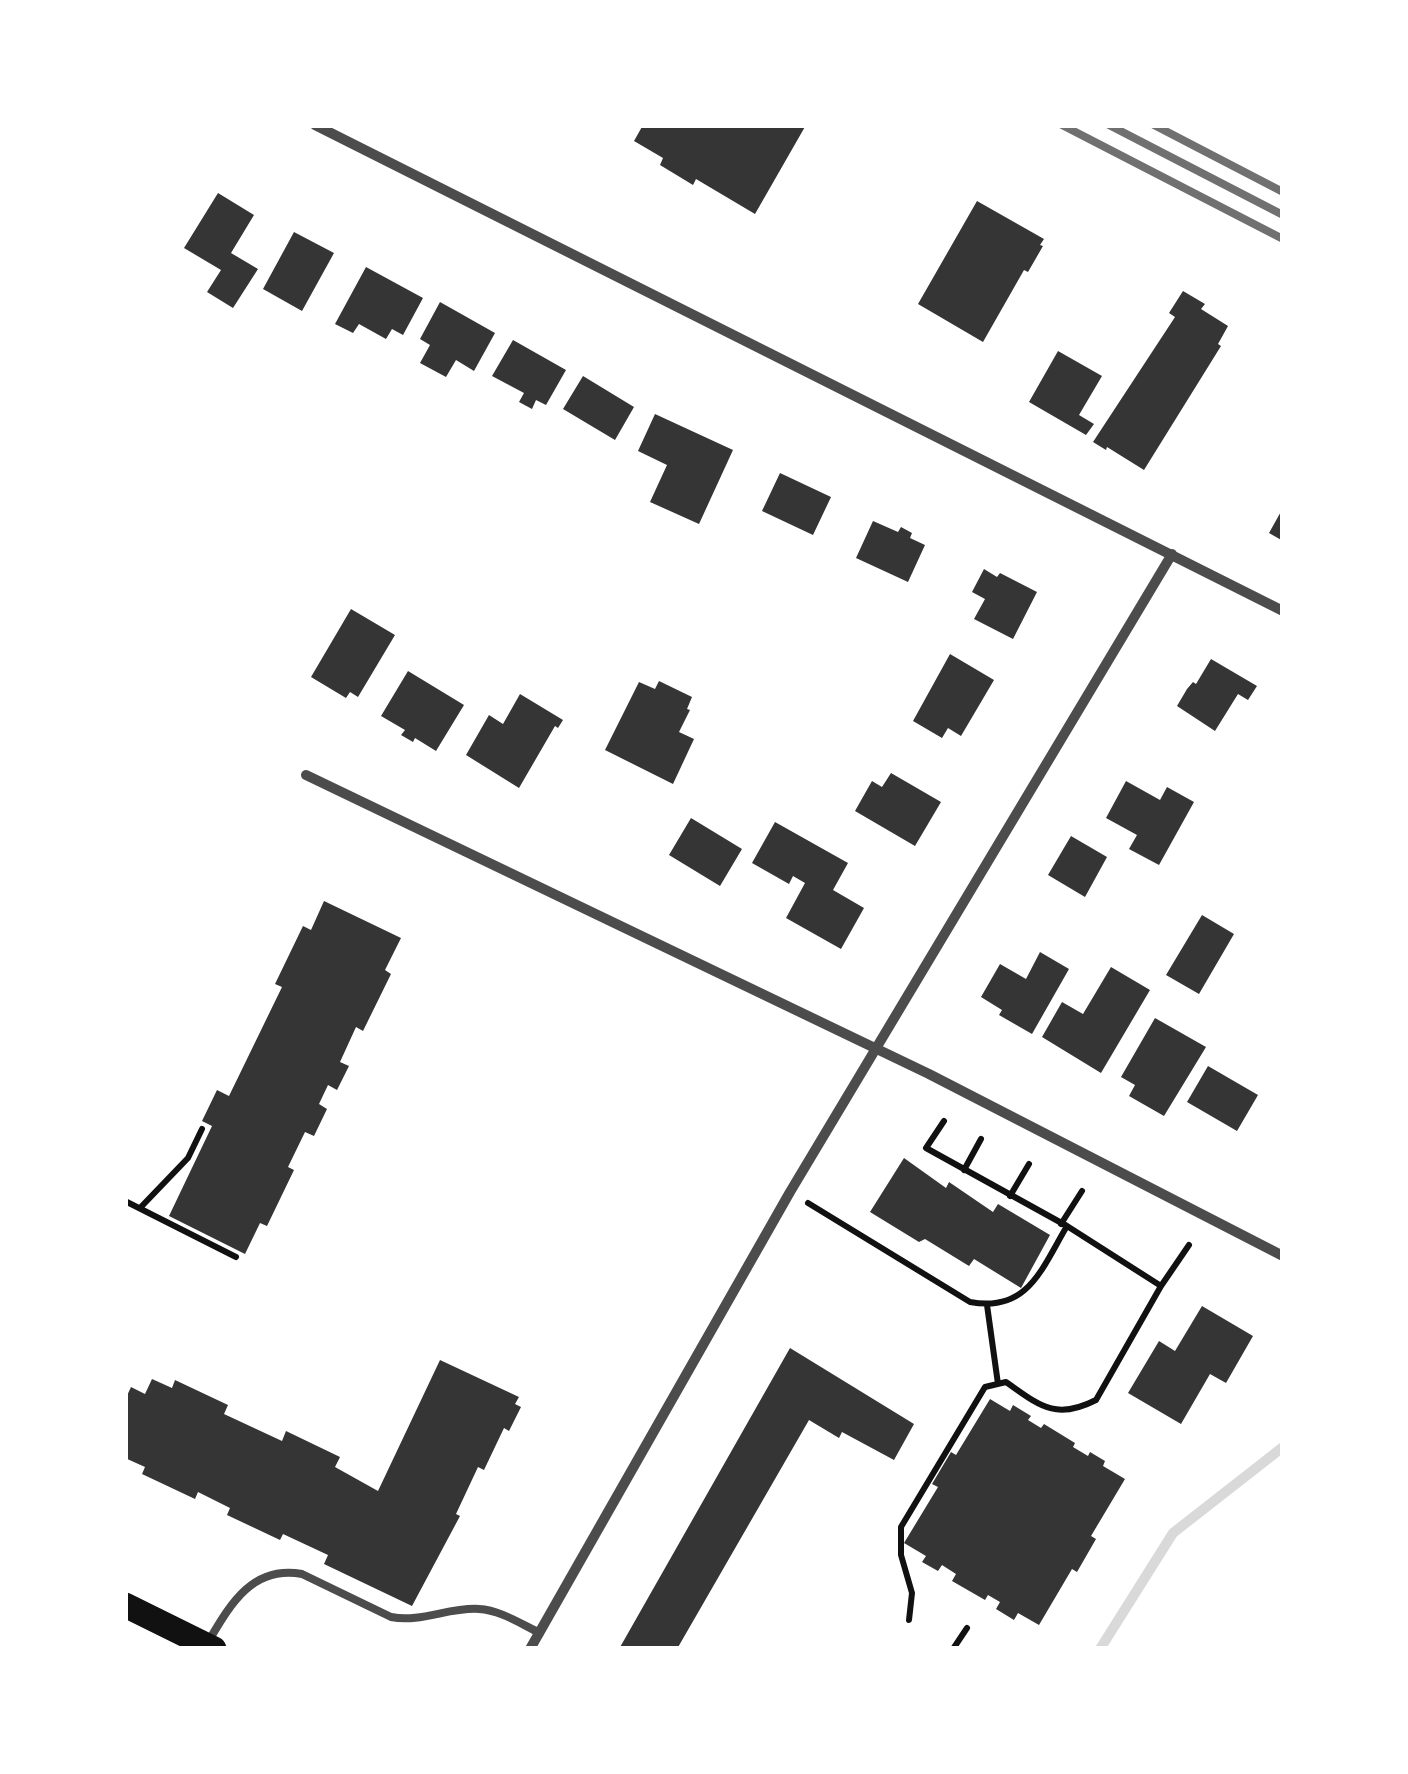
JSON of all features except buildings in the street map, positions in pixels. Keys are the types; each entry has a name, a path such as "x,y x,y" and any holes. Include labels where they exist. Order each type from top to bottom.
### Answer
{"main road":[{"path":"125,1605 210,1647"}],"street":[{"path":"314,125 1283,610"},
{"path":"530,1649 790,1192 1172,554"},
{"path":"306,775 929,1074 1283,1256"}],"lane":[{"path":"210,1647 234,1599 246,1586 261,1578 290,1572 302,1574 391,1617 406,1620 476,1609 492,1611 540,1632"}],"path":[{"path":"944,1121 926,1148 1064,1225 1161,1286"},
{"path":"140,1208 188,1158 202,1129"},
{"path":"964,1170 981,1140"},
{"path":"1010,1196 1029,1164"},
{"path":"790,1192 970,1302 986,1306 1003,1304 1028,1288 1082,1192"},
{"path":"125,1201 236,1257"},
{"path":"910,1620 912,1594 901,1555 901,1528 986,1387 1006,1382 1044,1408 1062,1411 1096,1400 1189,1245"},
{"path":"986,1306 998,1384"},
{"path":"953,1649 967,1628"}],"waterway":[{"path":"1100,1649 1173,1533 1283,1447"}],"railway":[{"path":"1062,125 1283,239"},
{"path":"1109,125 1283,215"},
{"path":"1154,125 1283,192"}]}
